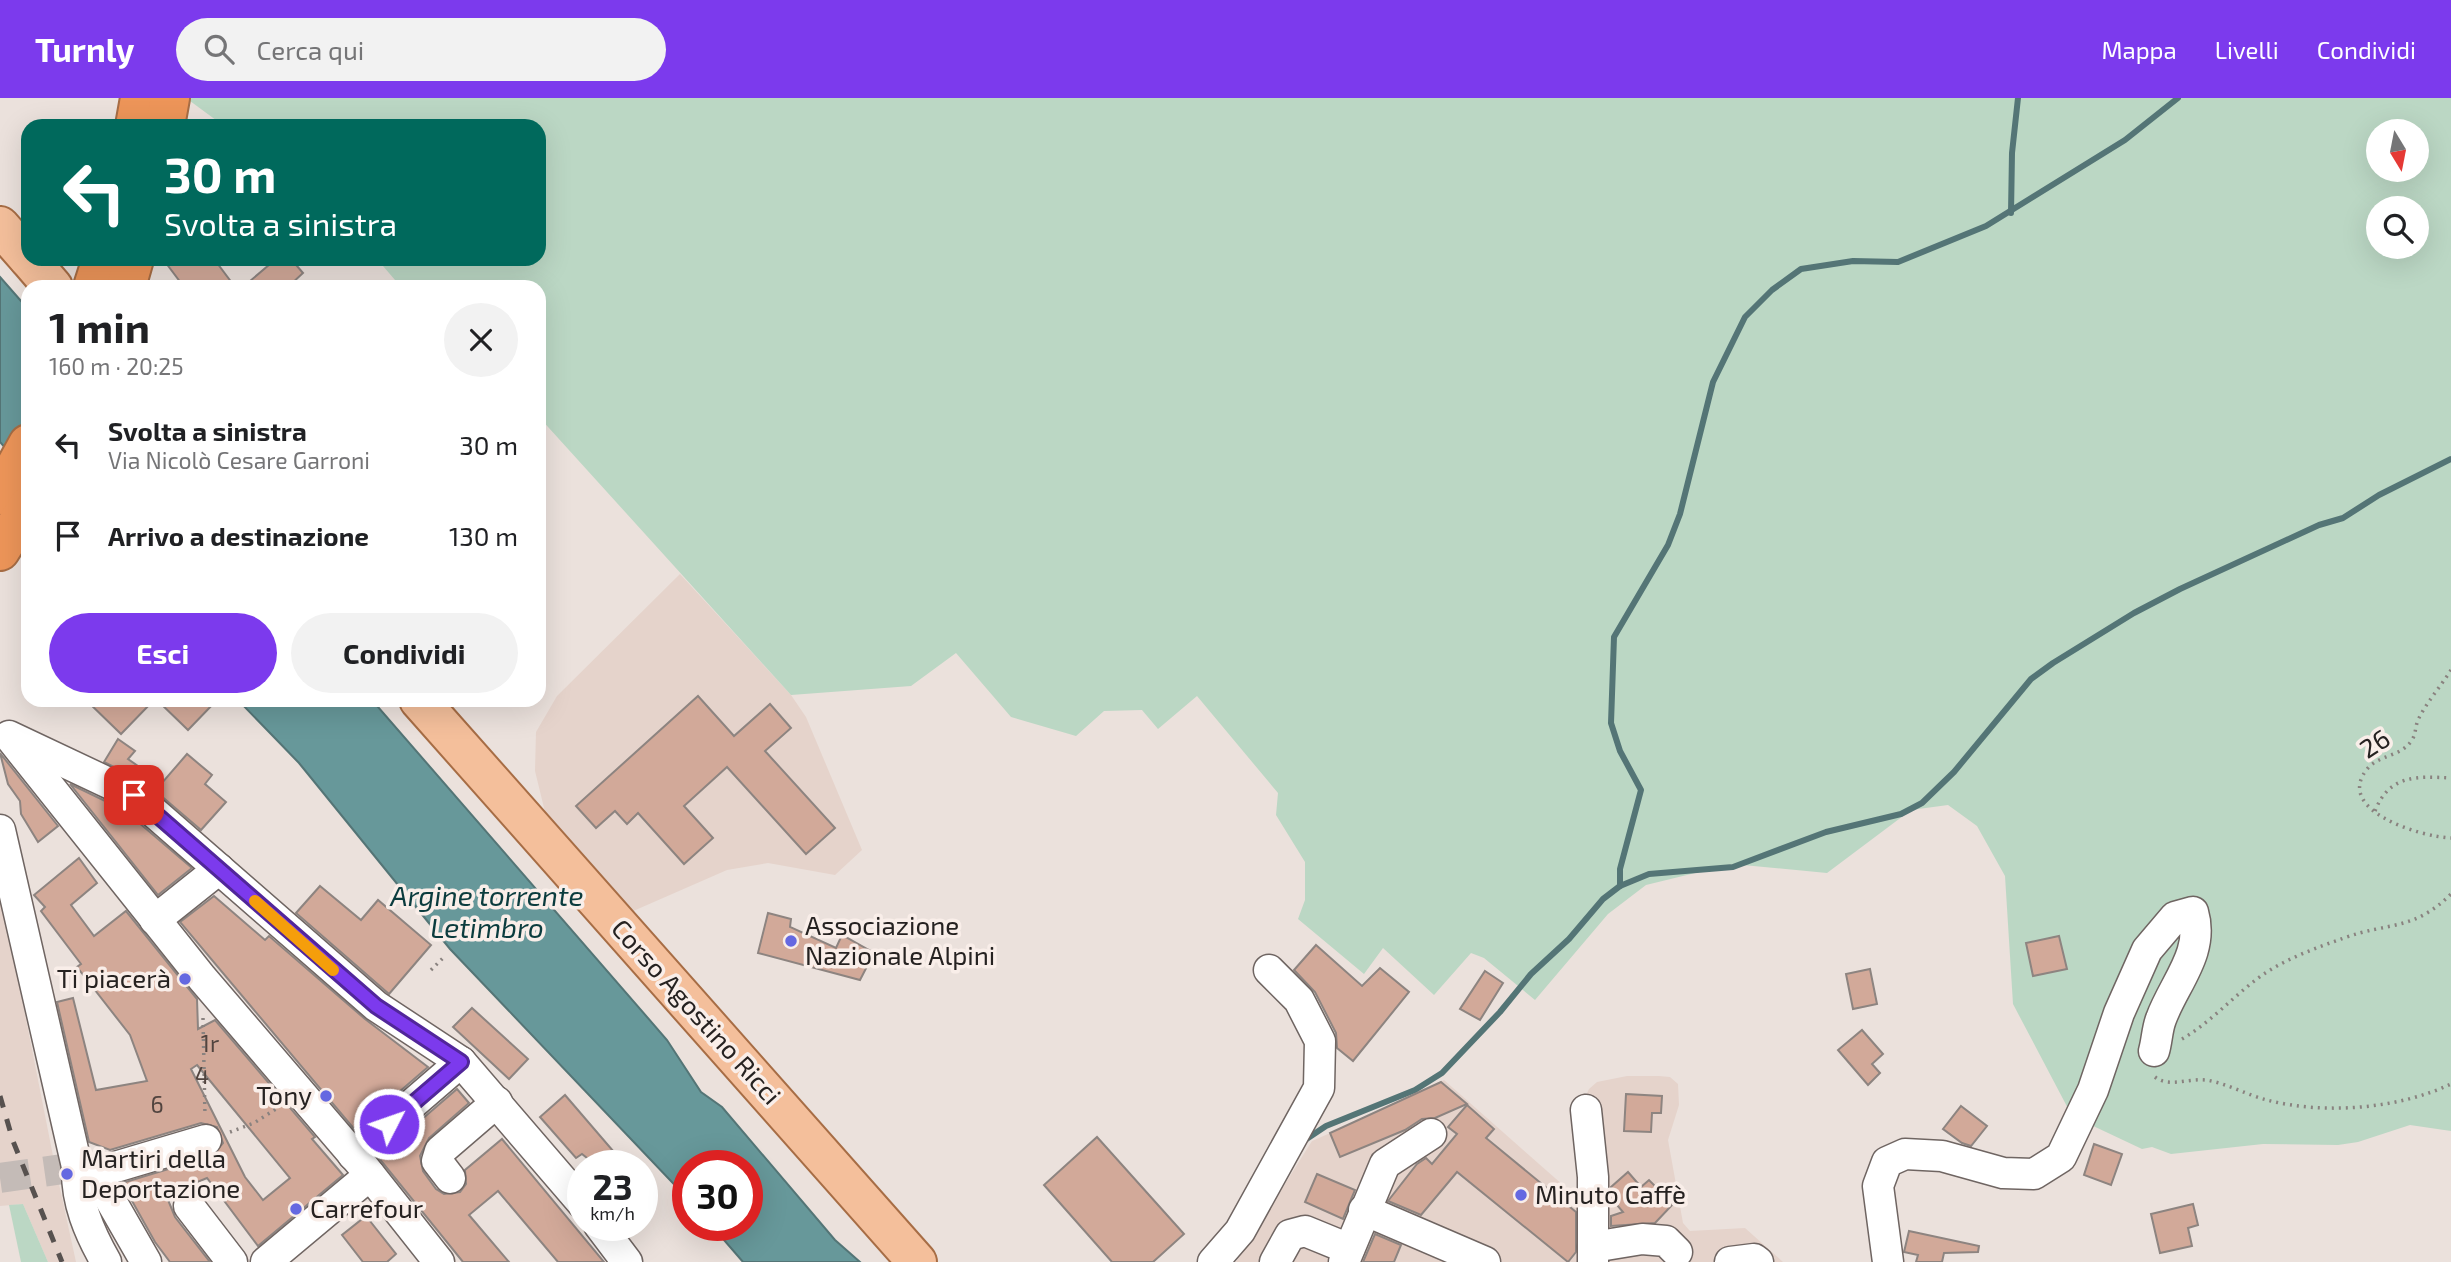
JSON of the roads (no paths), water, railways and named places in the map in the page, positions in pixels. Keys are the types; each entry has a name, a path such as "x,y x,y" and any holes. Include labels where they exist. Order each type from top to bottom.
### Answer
{"highway":[{"path":"136,119 140,98"},
{"path":"166,119 170,98"},
{"path":"0,495 21,457"},
{"path":"0,551 21,517"}],"main road":[{"path":"0,226 21,251"},
{"path":"34,266 47,280"},
{"name":"Corso Agostino Ricci","path":"425,707 917,1262"}],"street":[{"path":"4,730 134,795 376,1006 461,1062 567,1185"},
{"path":"4,730 202,978 362,1165 439,1262"},
{"path":"0,830 86,1170 146,1262"},
{"path":"155,920 219,869"},
{"path":"1888,1262 1878,1186 1887,1162 1905,1154 1942,1156 2003,1172 2034,1174 2061,1157 2093,1090 2119,1013 2147,950 2175,917 2193,912 2197,927 2194,950 2160,1020 2154,1051"},
{"path":"1213,1262 1240,1231 1319,1088 1320,1041 1299,1000 1269,970"},
{"path":"266,1262 461,1062"},
{"path":"450,1178 436,1161 440,1151 497,1102"},
{"path":"1586,1110 1593,1177 1593,1255 1642,1239 1666,1241 1677,1252"},
{"path":"1275,1262 1290,1235 1305,1231 1346,1256 1385,1164 1432,1134"},
{"path":"106,1262 90,1234 76,1188 86,1170 206,1140"},
{"path":"189,1206 232,1262"},
{"path":"1364,1210 1418,1243 1485,1262"},
{"path":"611,1241 626,1262"},
{"path":"1730,1262 1754,1259 1758,1262"}],"water":[{"path":"0,277 21,301 21,466 0,442"},
{"name":"Argine torrente Letimbro","path":"245,707 378,707 667,1040 701,1092 722,1107 759,1150 672,1150 672,1182 658,1167 658,1150 641,1150 450,949 299,763"},
{"name":"Argine torrente Letimbro","path":"763,1155 835,1240 860,1262 743,1262 725,1241 763,1241"}],"waterway":[{"path":"2011,213 2012,153 2018,98"},
{"path":"1620,886 1620,869 1641,790 1620,751 1611,723 1614,637 1668,545 1680,514 1713,382 1745,317 1772,290 1801,269 1853,261 1898,262 1986,226 2125,140 2178,98"},
{"path":"1305,1140 1326,1126 1415,1090 1442,1073 1500,1012 1531,974 1569,939 1603,899 1620,886 1649,874 1733,867 1826,832 1901,814 1922,803 1954,772 2031,679 2053,663 2134,613 2180,589 2319,525 2343,518 2379,495 2451,459"}],"tunnel":[{"path":"0,1178 77,1167"}],"railway":[{"path":"0,1096 13,1141 62,1262"}],"place":[{"name":"Associazione Nazionale Alpini","path":"791,941"},
{"name":"Ti piacerà","path":"185,979"},
{"name":"Tony","path":"326,1096"},
{"name":"Martiri della Deportazione","path":"67,1174"},
{"name":"Minuto Caffè","path":"1521,1195"},
{"name":"Carrefour","path":"296,1209"}]}
